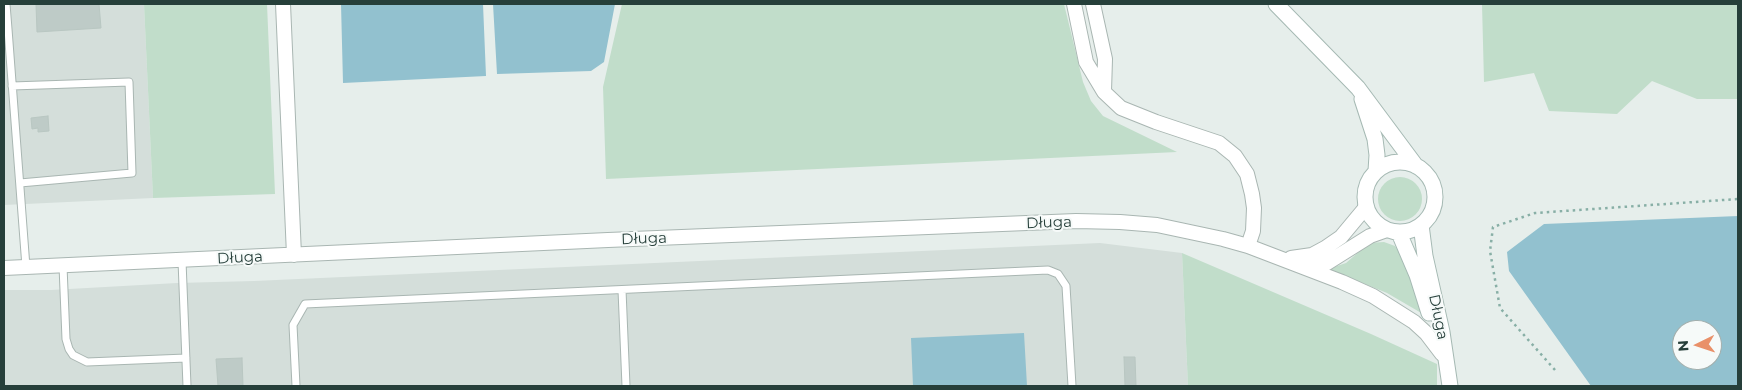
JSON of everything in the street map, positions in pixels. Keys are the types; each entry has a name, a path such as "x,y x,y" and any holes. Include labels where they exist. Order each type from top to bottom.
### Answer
{"main road":[{"path":"1276,4 1358,88 1416,166"},
{"path":"1358,88 1375,139 1376,171"},
{"path":"1406,162 1416,166 1426,173 1432,183 1435,194 1434,206 1429,217 1421,226 1411,231 1393,232 1374,221 1366,207 1366,188 1376,171 1385,165 1406,162"},
{"name":"Długa","path":"1421,226 1425,256 1442,332 1450,383"},
{"name":"Długa","path":"1393,232 1417,275 1450,383"}],"street":[{"path":"283,4 294,255"},
{"path":"1074,4 1086,62 1104,92 1121,108 1218,143 1235,156 1247,174 1252,194 1254,208 1253,232 1248,246"},
{"path":"1093,4 1105,59 1104,92"},
{"name":"Długa","path":"1280,258 1299,258 1312,255 1325,248 1341,237 1366,207"},
{"name":"Długa","path":"4,268 1076,221 1120,222 1157,225 1202,233 1248,246 1342,282 1372,296 1414,322 1426,333 1442,354"},
{"name":"Długa","path":"1280,258 1306,265 1319,265 1335,258 1370,236 1393,232"}],"lane":[{"path":"6,4 6,29 26,267"},
{"path":"12,86 129,82 132,173 20,183"},
{"path":"182,261 187,386"},
{"path":"63,266 66,340 73,355 87,362 186,358"},
{"path":"296,386 293,326 305,304 1048,270 1058,274 1066,286 1072,386"},
{"path":"622,290 626,386"}],"path":[{"path":"1555,370 1500,308 1490,250 1493,228 1535,213 1738,199"}],"shaded area":[{"path":"4,4 144,4 153,198 4,205"},
{"path":"1100,243 1182,253 1188,386 4,386 4,290 51,290"}],"green space":[{"path":"144,4 267,4 275,194 153,198"},
{"path":"622,4 1064,4 1083,82 1091,101 1103,116 1177,152 606,179 603,87"},
{"path":"1482,4 1738,4 1738,99 1697,99 1652,81 1617,114 1549,111 1534,73 1484,82"},
{"path":"1400,177 1412,181 1418,187 1422,199 1418,211 1412,217 1400,221 1388,217 1382,211 1378,199 1382,187 1388,181"},
{"path":"1384,242 1395,246 1404,259 1423,314 1387,293 1328,269 1346,263 1369,243"},
{"path":"1182,253 1437,364 1437,386 1188,386"}],"water":[{"path":"341,4 483,4 486,76 343,83"},
{"path":"493,4 615,4 604,62 591,71 497,74"},
{"path":"1738,216 1738,386 1591,386 1509,271 1507,252 1544,224"},
{"path":"1024,333 1027,386 913,386 911,338"}],"building":[{"path":"36,4 99,4 101,28 37,32"},
{"path":"48,116 49,131 38,132 38,128 32,129 31,118"},
{"path":"1124,357 1135,357 1136,386 1125,386"},
{"path":"242,358 243,386 218,386 216,359"}]}
